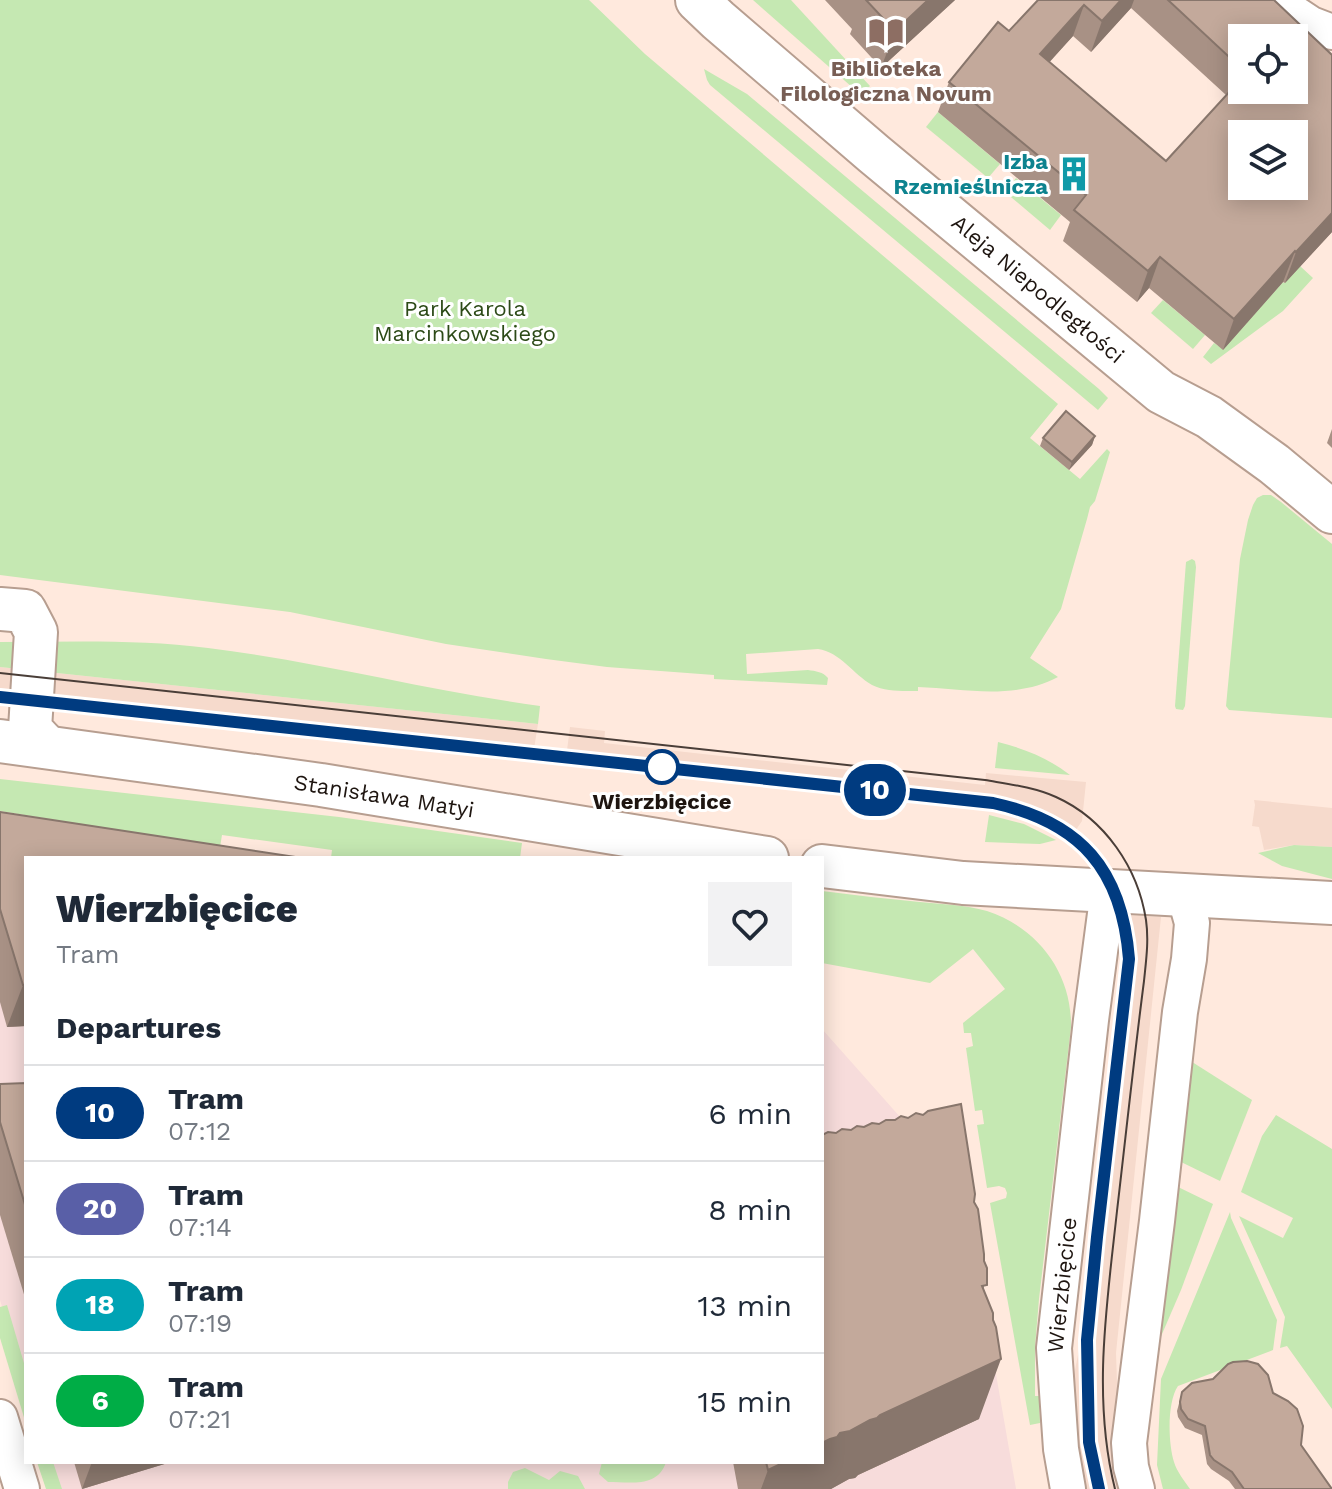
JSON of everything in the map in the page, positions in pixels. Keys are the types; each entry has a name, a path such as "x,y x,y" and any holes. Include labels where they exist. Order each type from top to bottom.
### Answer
{"street":[{"name":"Aleja Niepodległości","path":"697,0 874,154 1161,392 1209,417 1274,464 1332,512"},
{"path":"1275,0 1311,24 1332,32"},
{"path":"12,610 36,632 30,729 47,747"},
{"name":"Stanisława Matyi","path":"0,741 321,785 755,856"},
{"path":"824,866 963,883 1332,903"},
{"name":"Wierzbięcice","path":"1068,1489 1061,1449 1054,1348 1108,891"},
{"path":"1137,1489 1129,1443 1180,1012 1189,959 1192,923 1184,894"},
{"path":"0,1417 22,1489"}],"shaded area":[{"path":"0,667 538,724 532,761 0,706"},
{"path":"570,727 605,731 604,743 985,785 986,773 1086,782 1082,821 1067,843 1050,831 1011,816 877,798 878,787 602,757 600,769 565,766"},
{"path":"1254,800 1332,808 1332,847 1294,845 1264,850 1259,827 1252,826"},
{"path":"0,856 24,860 24,1381 0,1300"},
{"path":"1126,915 1161,917 1116,1353 1118,1412 1129,1489 1086,1489 1075,1419 1074,1375"},
{"path":"824,1031 956,1180 981,1288 1016,1489 56,1489 49,1464 824,1464"}],"green space":[{"name":"Park Karola Marcinkowskiego","path":"0,0 589,0 645,54 1058,404 1030,438 1080,479 1107,449 1110,452 1095,501 1090,507 1061,609 1030,658 1058,677 1025,689 1007,691 918,687 918,691 888,690 872,685 833,654 818,649 746,654 747,674 811,670 826,676 827,685 714,679 714,675 607,667 446,644 290,612 0,575"},
{"path":"753,0 791,0 870,86 861,95"},
{"path":"704,69 747,94 1099,389 1108,398 1098,410 710,85"},
{"path":"938,112 1000,164 988,178 926,127"},
{"path":"1016,178 1061,215 1050,230 1005,192"},
{"path":"1300,266 1313,278 1283,311 1211,364 1203,357 1214,343 1223,349"},
{"path":"1163,300 1205,335 1193,349 1151,313"},
{"path":"1263,495 1271,495 1281,502 1332,544 1332,718 1229,710 1226,706 1240,559 1253,505"},
{"path":"1192,559 1196,567 1183,710 1175,706 1186,562"},
{"path":"0,642 156,643 250,654 540,706 538,724 0,667"},
{"path":"998,742 1036,755 1070,775 995,768"},
{"path":"0,779 339,817 522,843 520,856 331,856 332,850 222,835 220,847 0,811"},
{"path":"989,815 1024,824 1056,840 1040,844 985,842"},
{"path":"1294,845 1332,847 1332,879 1282,866 1258,853"},
{"path":"824,891 987,911 1022,929 1036,941 1058,971 1065,988 1071,1027 1035,1347 1035,1396 1039,1396 1040,1423 1030,1425 990,1203 1006,1198 1007,1193 1005,1188 999,1186 987,1188 977,1125 984,1124 982,1110 975,1111 966,1048 973,1046 971,1033 964,1033 963,1023 1005,989 973,949 930,983 824,963"},
{"path":"1189,1060 1252,1100 1220,1181 1179,1161"},
{"path":"1276,1115 1332,1149 1332,1409 1287,1346 1280,1348 1285,1317 1239,1216 1283,1238 1293,1218 1241,1192 1262,1136"},
{"path":"1176,1186 1213,1204 1156,1348"},
{"path":"1230,1212 1277,1320 1273,1350 1178,1386 1170,1412 1172,1454 1175,1466 1190,1489 1163,1489 1157,1465 1161,1379"},
{"path":"7,1305 24,1363 24,1417 0,1338 0,1307"},
{"path":"38,1464 54,1464 62,1489 46,1489"},
{"path":"602,1464 665,1464 657,1476 642,1482 608,1482 599,1474"},
{"path":"525,1468 549,1480 560,1471 578,1476 585,1489 508,1489 513,1472"}],"building":[{"path":"866,0 928,0 895,31"},
{"name":"Izba Rzemieślnicza","path":"1038,0 1121,0 1102,21 1084,5 1040,54 1166,161 1228,93 1228,104 1308,104 1308,32 1332,55 1332,213 1234,319 1160,257 1148,271 1074,210 1086,195 949,82 998,22 1009,31"},
{"name":"Izba Rzemieślnicza","path":"1168,0 1274,0 1299,24 1228,24 1228,56"},
{"path":"1066,411 1095,436 1072,462 1043,438"},
{"path":"0,812 289,856 24,856 24,985 0,909"},
{"path":"24,1083 24,1201 0,1122 0,1084"},
{"path":"961,1104 974,1202 978,1209 987,1268 987,1285 982,1286 993,1313 1001,1359 824,1442 824,1134 879,1124 901,1116 908,1118 916,1113 923,1115 928,1111"},
{"path":"1247,1361 1258,1364 1268,1375 1273,1393 1297,1409 1303,1426 1301,1445 1332,1489 1244,1489 1232,1472 1210,1455 1205,1426 1188,1419 1181,1409 1182,1392 1192,1383 1213,1379 1228,1364"},
{"path":"766,1464 781,1464 768,1470"}],"tram line":[{"path":"0,673 985,780 1039,791 1074,806 1104,832 1127,864 1142,901 1147,928 1146,966 1109,1280 1104,1350 1104,1420 1115,1489"},
{"path":"0,697 993,803 1050,822 1072,837 1091,854 1106,875 1125,928 1129,959 1087,1340 1089,1442 1099,1489"},
{"name":"10","path":"0,697 993,803 1028,812 1057,825 1103,870 1117,897 1128,940 1128,980 1087,1340 1089,1442 1099,1489"}],"place":[{"name":"Biblioteka Filologiczna Novum","path":"886,32"},
{"name":"Izba Rzemieślnicza","path":"1074,174"},
{"name":"Wierzbięcice","path":"662,767"}]}
